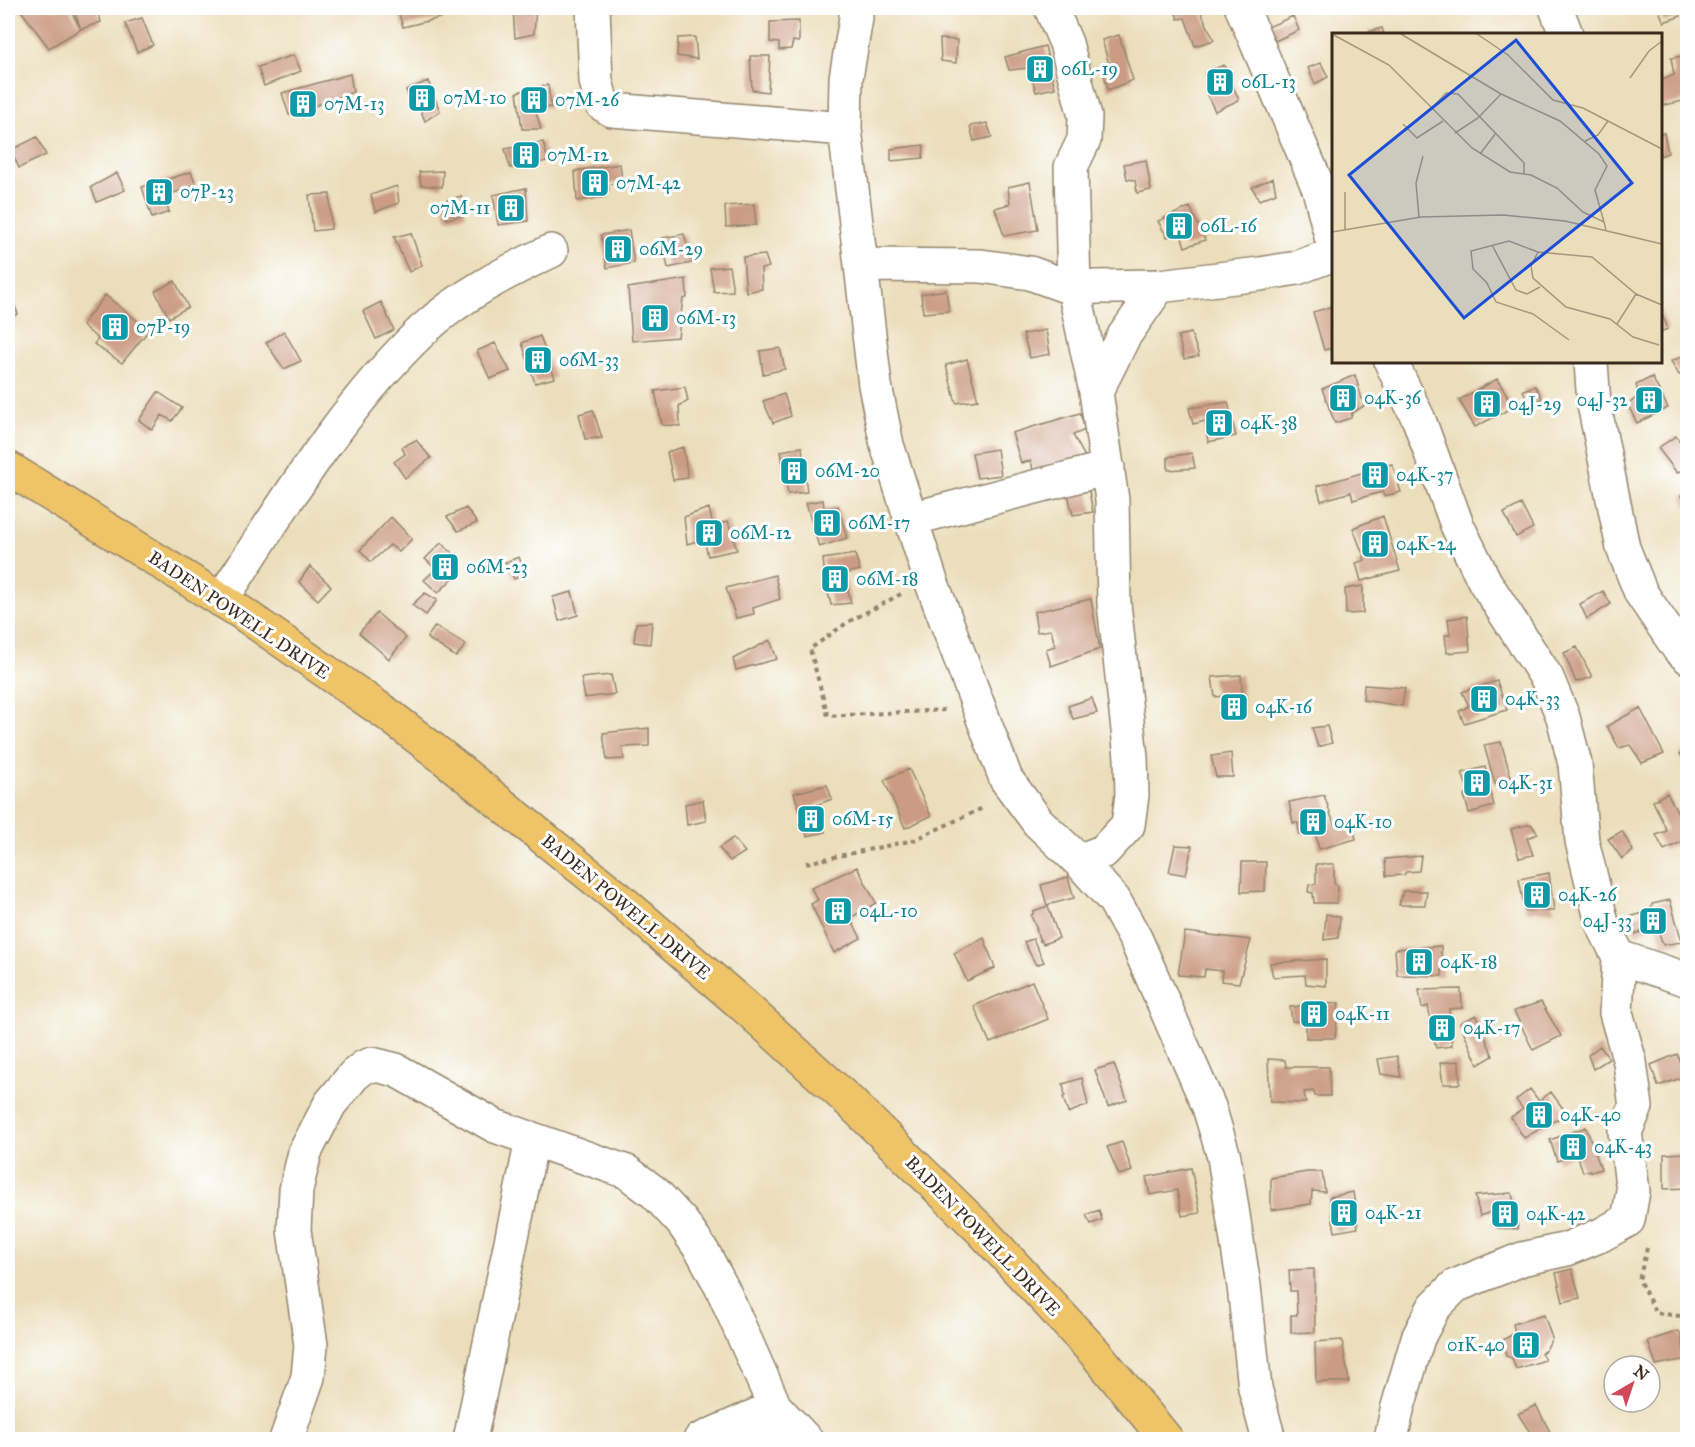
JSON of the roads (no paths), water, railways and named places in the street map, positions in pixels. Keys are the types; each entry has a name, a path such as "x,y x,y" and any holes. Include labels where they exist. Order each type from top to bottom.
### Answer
{"main road":[{"name":"BADEN POWELL DRIVE","path":"8,468 221,600 390,716 617,897 744,1006 852,1104 983,1233 1097,1355 1167,1440"}],"street":[{"path":"593,8 596,81 602,104 612,110 845,129"},
{"path":"856,8 846,78 845,129 875,385 887,445 930,578 1006,779 1038,822 1079,861 1114,900 1136,940 1209,1107 1224,1157 1244,1286 1254,1388 1269,1440"},
{"path":"1051,8 1066,43 1085,117 1084,140 1071,167 1074,290 1096,392 1112,500 1114,604 1131,757 1132,795 1128,825 1104,851 1079,861"},
{"path":"1242,8 1319,189 1332,240"},
{"path":"1556,8 1566,33"},
{"path":"221,600 316,456 375,380 424,329 466,296 551,251"},
{"path":"861,265 981,266 1030,273 1074,290 1096,286 1159,286 1260,274 1298,268 1332,255"},
{"path":"1096,392 1124,336 1159,286"},
{"path":"1391,363 1419,420 1457,525 1485,582 1546,678 1563,717 1575,764 1582,841 1602,923 1619,957 1616,1013 1629,1062 1636,1107 1625,1132 1633,1191 1628,1220 1601,1235 1567,1249 1522,1259 1455,1286 1434,1307 1418,1338 1396,1410 1391,1440"},
{"path":"1591,363 1594,404 1623,548 1641,593 1679,649 1688,657"},
{"path":"911,519 1108,468"},
{"path":"1619,957 1688,980"},
{"path":"286,1440 308,1377 311,1345 294,1230 296,1190 305,1152 330,1104 354,1075 372,1064 396,1070 495,1126 627,1172 655,1193 682,1222 704,1254 723,1290 775,1407 806,1440"},
{"path":"470,1440 532,1140"},
{"path":"706,1437 775,1407"},
{"path":"706,1437 738,1433 773,1440"}],"place":[{"name":"06L-19","path":"1040,69"},
{"name":"06L-13","path":"1220,82"},
{"name":"07M-10","path":"422,98"},
{"name":"07M-26","path":"534,100"},
{"name":"07M-13","path":"303,104"},
{"name":"07M-12","path":"526,155"},
{"name":"07M-42","path":"595,183"},
{"name":"07P-23","path":"159,192"},
{"name":"07M-11","path":"511,208"},
{"name":"06L-16","path":"1179,226"},
{"name":"06M-29","path":"618,249"},
{"name":"06M-13","path":"655,318"},
{"name":"07P-19","path":"115,327"},
{"name":"06M-33","path":"538,360"},
{"name":"04K-36","path":"1343,398"},
{"name":"04J-32","path":"1649,400"},
{"name":"04J-29","path":"1487,404"},
{"name":"04K-38","path":"1219,423"},
{"name":"06M-20","path":"794,471"},
{"name":"04K-37","path":"1375,475"},
{"name":"06M-17","path":"827,523"},
{"name":"06M-12","path":"709,533"},
{"name":"04K-24","path":"1375,544"},
{"name":"06M-23","path":"445,567"},
{"name":"06M-18","path":"835,579"},
{"name":"04K-33","path":"1484,699"},
{"name":"04K-16","path":"1234,707"},
{"name":"04K-31","path":"1477,783"},
{"name":"06M-15","path":"811,819"},
{"name":"04K-10","path":"1313,822"},
{"name":"04K-26","path":"1537,895"},
{"name":"04L-10","path":"838,911"},
{"name":"04J-33","path":"1653,921"},
{"name":"04K-18","path":"1419,962"},
{"name":"04K-11","path":"1314,1014"},
{"name":"04K-17","path":"1442,1028"},
{"name":"04K-40","path":"1539,1115"},
{"name":"04K-43","path":"1573,1147"},
{"name":"04K-21","path":"1344,1213"},
{"name":"04K-42","path":"1505,1214"},
{"name":"01K-40","path":"1526,1345"}]}
